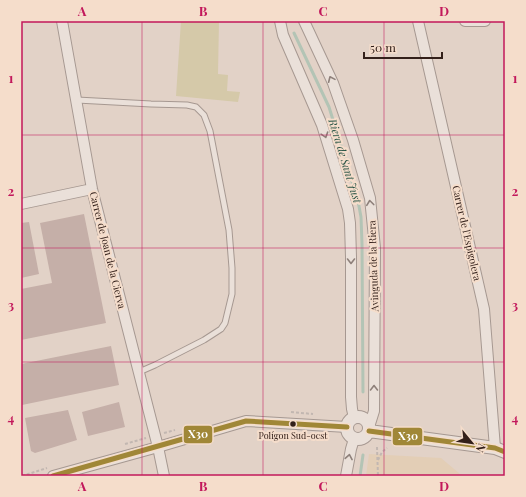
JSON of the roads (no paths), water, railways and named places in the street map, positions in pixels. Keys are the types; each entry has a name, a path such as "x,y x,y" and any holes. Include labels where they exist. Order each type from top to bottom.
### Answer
{"street":[{"name":"Carrer de Joan de la Cierva","path":"62,21 92,188 158,447 164,476"},
{"path":"280,21 282,34 322,125 348,209 351,257 352,397 349,435 354,439 359,440 363,438 369,429"},
{"name":"Avinguda de la Riera","path":"304,21 333,83 353,140 370,198 375,248 375,299 374,411 369,429"},
{"name":"Carrer de l'Espigolera","path":"418,21 484,309 500,450"},
{"path":"465,21 485,21"},
{"path":"21,204 92,188"},
{"path":"53,476 246,421 351,423 364,419 369,429"},
{"path":"369,429 500,450"},
{"path":"346,476 354,439"}],"lane":[{"path":"77,100 187,105 196,107 204,115 210,131 229,230 232,268 232,294 225,323 221,329 204,340 139,372"}],"waterway":[{"name":"Riera de Sant Just","path":"294,33 329,107 358,201 361,217 362,244 363,392"},
{"name":"Riera de Sant Just","path":"360,476 363,455"}],"place":[{"name":"Polígon Sud-oest","path":"293,424"}]}
